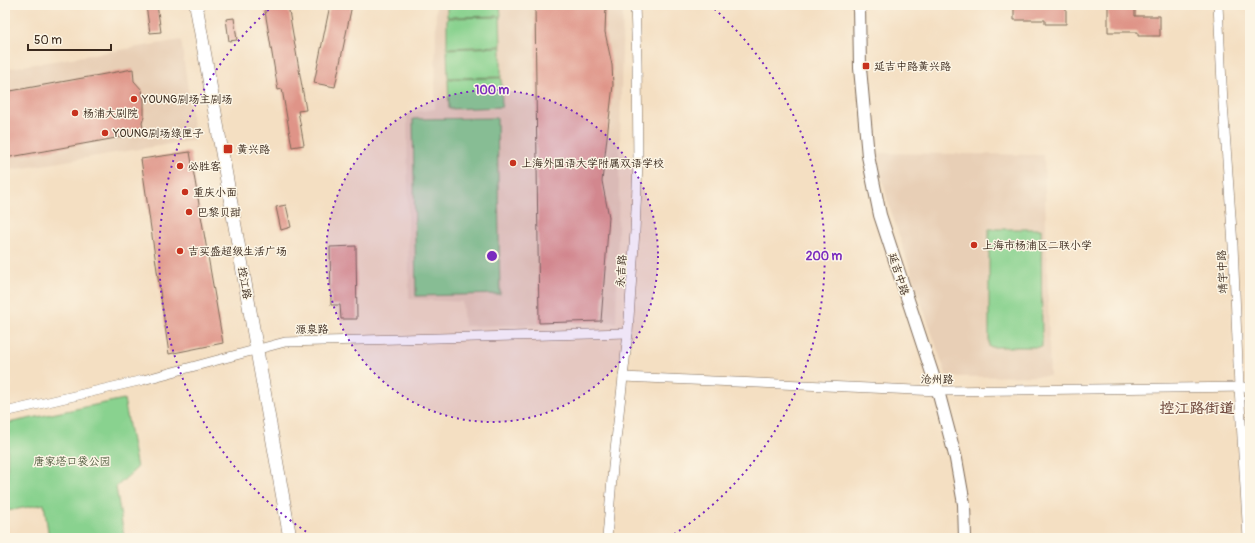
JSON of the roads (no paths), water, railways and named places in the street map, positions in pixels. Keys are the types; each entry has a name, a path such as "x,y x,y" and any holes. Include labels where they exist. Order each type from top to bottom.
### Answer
{"main road":[{"name":"控江路","path":"196,5 290,538"}],"street":[{"name":"永吉路","path":"607,538 628,333 635,231 638,163 635,5"},
{"name":"延吉中路","path":"859,5 860,68 869,164 880,215 938,392 957,467 964,504 965,538"},
{"name":"靖宇中路","path":"1218,5 1233,245 1239,387 1248,538"},
{"name":"源泉路","path":"5,412 143,380 285,342 628,333"},
{"name":"沧州路","path":"623,377 938,392 1250,387"}],"place":[{"name":"延吉中路黄兴路","path":"866,66"},
{"name":"YOUNG剧场主剧场","path":"134,99"},
{"name":"杨浦大剧院","path":"75,113"},
{"name":"YOUNG剧场绿匣子","path":"105,133"},
{"name":"黄兴路","path":"228,149"},
{"name":"上海外国语大学附属双语学校","path":"513,163"},
{"name":"必胜客","path":"180,166"},
{"name":"重庆小面","path":"185,192"},
{"name":"巴黎贝甜","path":"189,212"},
{"name":"上海市杨浦区二联小学","path":"974,245"},
{"name":"吉买盛超级生活广场","path":"180,251"}],"district":[{"name":"控江路街道","path":"1197,408"}],"park label":[{"name":"唐家塔口袋公园","path":"72,461"}]}
